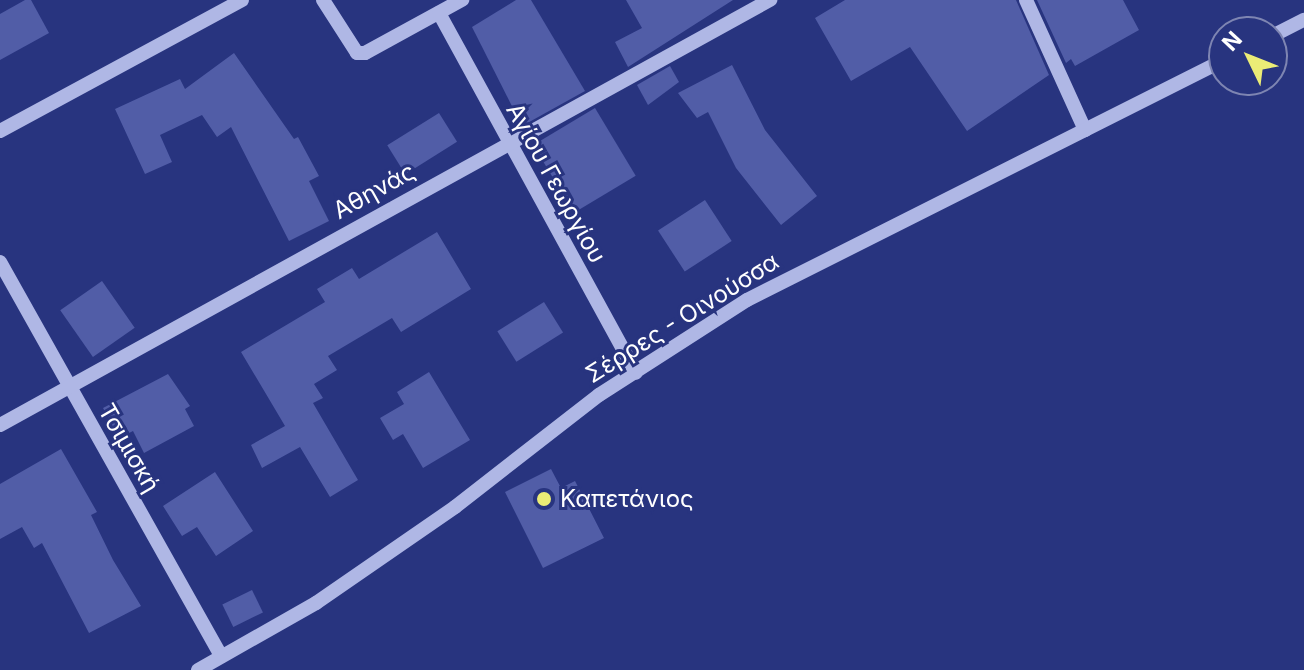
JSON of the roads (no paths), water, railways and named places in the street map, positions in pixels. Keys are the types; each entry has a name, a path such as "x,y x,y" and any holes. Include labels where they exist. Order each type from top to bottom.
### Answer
{"street":[{"path":"0,131 242,0"},
{"path":"323,0 357,53 462,0"},
{"name":"Αθηνάς","path":"0,425 67,384 770,0"},
{"path":"1026,0 1085,130"},
{"name":"Αγίου Γεωργίου","path":"439,13 507,143 636,373"},
{"name":"Σέρρες - Οινούσσα","path":"198,670 316,603 636,373 817,261 1208,68"},
{"name":"Τσιμισκή","path":"0,262 221,656"}],"place":[{"name":"Καπετάνιος","path":"544,499"}]}
